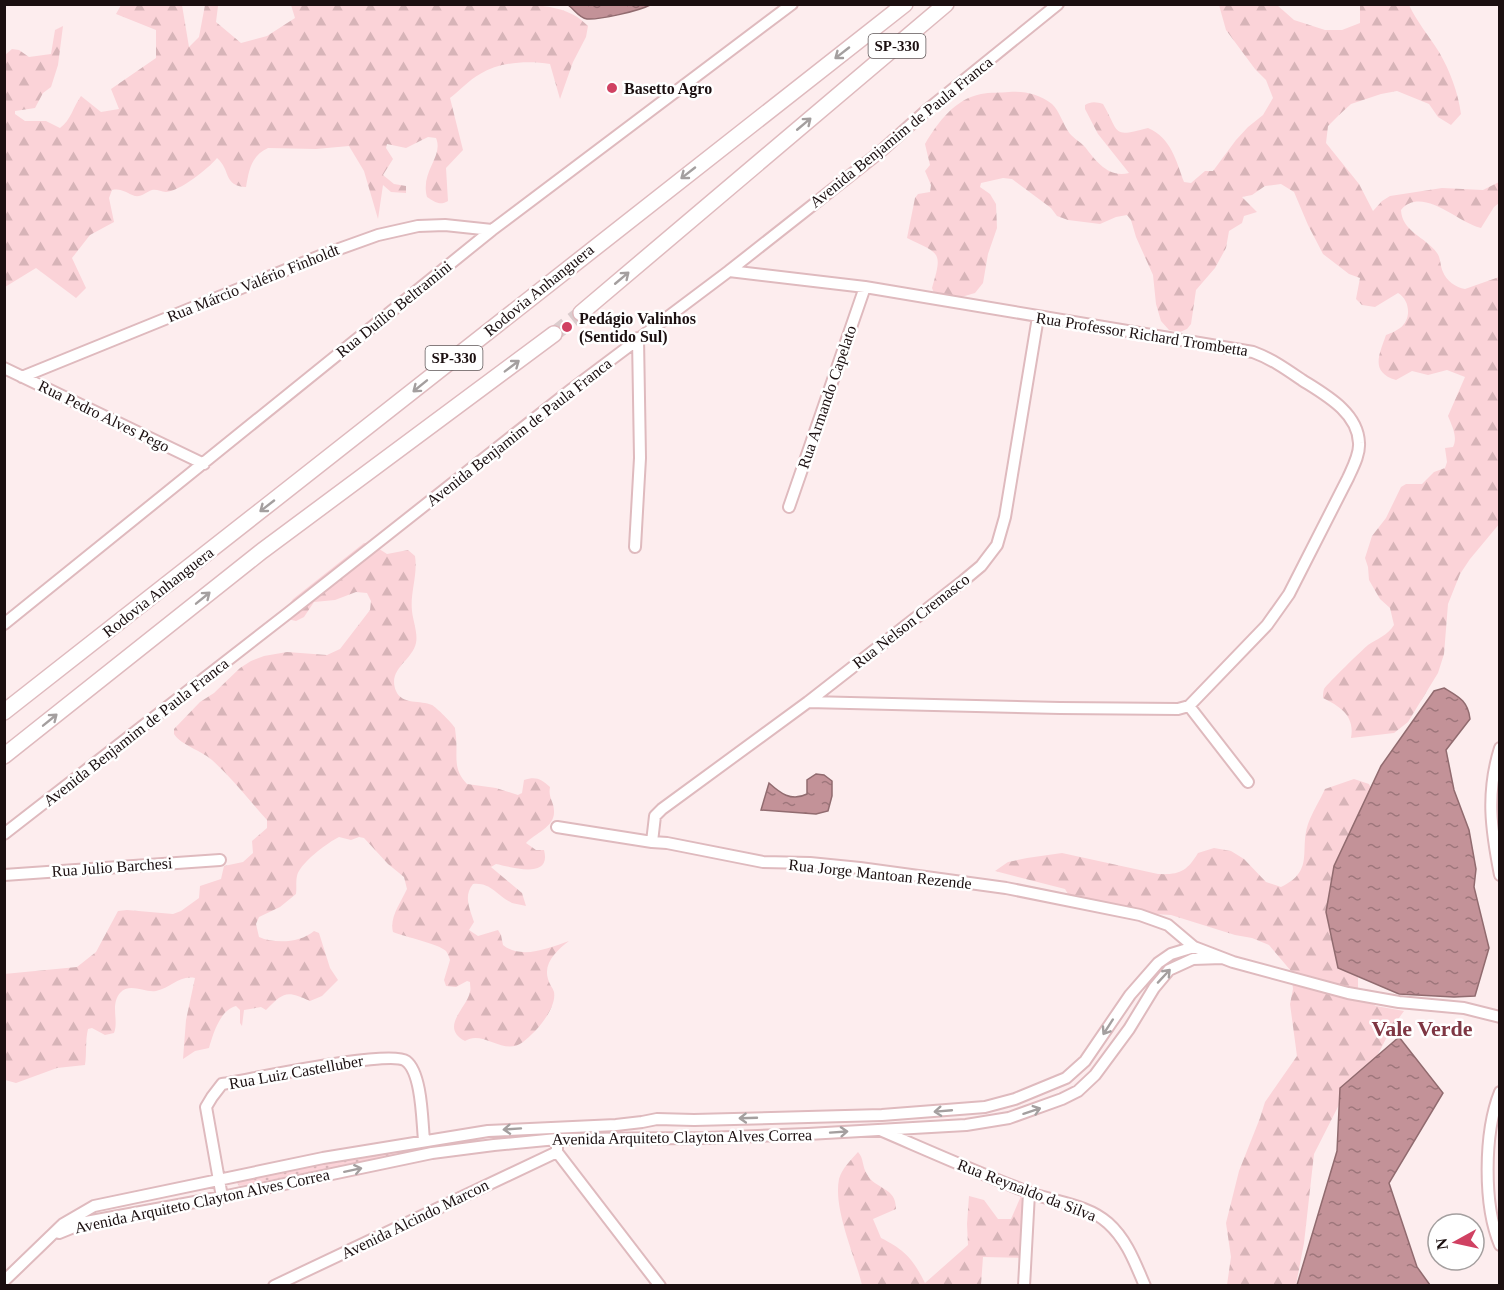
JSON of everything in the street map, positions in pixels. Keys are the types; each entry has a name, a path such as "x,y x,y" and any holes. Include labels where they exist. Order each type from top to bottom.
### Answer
{"highway":[{"name":"Rodovia Anhanguera","path":"4,712 905,4"},
{"name":"SP-330","path":"581,313 946,4"},
{"name":"Rodovia Anhanguera","path":"4,756 262,551 554,334"}],"street":[{"name":"Rua Duílio Beltramini","path":"4,624 492,230 792,4"},
{"name":"Avenida Benjamim de Paula Franca","path":"4,834 638,338 729,271 880,152 926,111 1058,4"},
{"name":"Rua Márcio Valério Finholdt","path":"22,377 255,282 378,235 418,226 445,225 492,230"},
{"name":"Rua Professor Richard Trombetta","path":"729,271 865,287 1253,352 1272,359 1330,397 1348,416 1357,432 1358,451 1348,478 1289,594 1267,625 1189,705"},
{"name":"Rua Armando Capelato","path":"789,507 865,287"},
{"name":"Rua Nelson Cremasco","path":"652,842 655,816 662,809 808,702 981,566 997,545 1005,517 1038,316"},
{"path":"635,547 640,458 638,338"},
{"name":"Rua Pedro Alves Pego","path":"4,368 204,464"},
{"path":"808,702 1178,709 1189,705 1248,782"},
{"path":"1500,748 1490,791 1491,826 1500,875"},
{"name":"Rua Jorge Mantoan Rezende","path":"557,827 667,843 763,862 810,863 860,868 1006,888 1140,915 1168,926 1194,946 1222,958"},
{"name":"Rua Julio Barchesi","path":"4,875 220,860"},
{"name":"Avenida Arquiteto Clayton Alves Correa","path":"50,1236 86,1222 222,1197 432,1153 657,1119 882,1115 985,1107 1015,1099 1065,1078 1084,1061 1130,995 1158,963 1172,954 1194,946"},
{"path":"1222,958 1348,993 1399,1002 1464,1008 1500,1017"},
{"name":"Avenida Arquiteto Clayton Alves Correa","path":"50,1236 79,1213 94,1206 219,1179 424,1140 488,1131 618,1138 766,1136 966,1125 1028,1112 1062,1099 1095,1076 1168,970 1193,959 1222,958"},
{"name":"Rua Luiz Castelluber","path":"222,1197 206,1107 222,1084 359,1060 399,1058 406,1060 413,1070 418,1086 424,1140"},
{"path":"1500,1092 1493,1108 1489,1131 1488,1188 1491,1216 1500,1245"},
{"path":"657,1119 659,1129 657,1138"},
{"path":"616,1125 615,1132 618,1138"},
{"name":"Rua Reynaldo da Silva","path":"878,1129 1029,1193 1090,1212 1106,1221 1120,1234 1129,1248 1145,1286"},
{"path":"557,1134 557,1152 660,1286"},
{"name":"Avenida Alcindo Marcon","path":"274,1286 557,1152"},
{"path":"1024,1286 1029,1193"},
{"path":"4,1281 50,1236"}],"green space":[{"path":"522,4 566,11 588,26 586,37 573,62 560,99 550,64 533,62 514,63 488,70 472,79 450,98 463,150 446,168 448,201 440,203 427,197 427,179 437,152 436,138 428,137 406,148 387,144 386,148 393,159 383,175 394,184 406,186 406,193 391,192 383,185 378,219 364,171 349,146 316,149 268,148 254,159 246,187 230,181 217,158 193,179 172,191 152,190 135,196 121,190 112,190 109,198 114,222 90,235 72,258 86,288 76,298 36,268 5,287 5,55 12,49 19,50 29,57 51,54 55,30 63,26 58,65 51,87 43,93 35,108 15,111 15,114 25,121 46,121 60,128 81,96 101,112 119,109 111,89 156,58 156,30 116,14 121,5 182,5 189,47 199,37 205,5 220,5 216,22 241,43 267,36 295,18 291,5"},
{"path":"1219,5 1277,5 1294,20 1325,30 1342,30 1360,23 1360,5 1409,5 1447,67 1456,90 1461,114 1451,125 1438,117 1429,104 1397,91 1381,94 1351,104 1328,126 1326,143 1359,184 1373,211 1390,196 1442,188 1483,190 1499,182 1499,203 1481,228 1429,203 1410,203 1401,210 1402,218 1410,229 1437,253 1444,275 1449,281 1465,289 1499,277 1500,523 1460,574 1448,604 1444,654 1438,673 1408,722 1394,733 1351,738 1349,718 1336,705 1323,698 1323,695 1324,689 1345,667 1394,625 1390,608 1380,599 1369,580 1365,558 1372,536 1386,518 1401,487 1406,484 1422,484 1434,472 1445,468 1447,462 1445,448 1453,447 1455,439 1448,416 1465,377 1447,370 1428,375 1412,371 1396,380 1388,377 1380,368 1379,356 1386,335 1400,328 1408,315 1407,305 1402,296 1398,293 1375,307 1362,305 1356,299 1360,278 1349,274 1323,254 1294,192 1281,184 1265,186 1252,195 1242,197 1257,212 1244,216 1242,223 1229,231 1226,248 1215,268 1196,290 1191,324 1180,332 1169,330 1161,321 1156,304 1153,275 1127,215 1100,224 1068,220 1057,216 1051,208 1012,179 1003,178 981,183 980,187 990,194 996,204 997,228 988,254 983,283 975,293 958,298 943,297 934,293 932,288 938,260 936,255 926,247 907,238 915,198 918,194 930,192 931,185 925,171 930,165 925,144 955,106 981,94 1020,92 1047,101 1057,110 1072,136 1103,167 1115,173 1129,173 1098,134 1085,109 1087,104 1094,102 1103,104 1118,131 1128,133 1148,128 1156,132 1172,150 1184,182 1191,183 1205,171 1213,171 1236,140 1263,115 1273,98 1266,80 1226,30"},
{"path":"364,543 370,543 387,554 408,550 415,556 416,570 412,604 416,643 397,671 394,683 396,691 403,698 432,705 454,726 457,767 462,778 467,784 496,788 518,795 522,793 524,780 532,778 550,787 554,808 553,817 548,826 526,843 536,850 544,850 545,859 542,865 529,869 496,864 491,867 522,893 526,906 512,903 485,885 473,884 468,893 469,907 474,922 469,930 478,936 498,930 503,945 518,952 535,951 569,941 556,953 547,968 548,979 554,992 549,1013 528,1038 516,1046 501,1045 479,1038 465,1041 458,1036 454,1030 454,1024 468,998 470,982 467,981 456,987 446,986 444,980 450,960 446,951 393,932 394,916 407,889 404,877 388,864 364,838 351,840 339,837 302,866 297,876 296,894 280,907 259,917 256,924 259,937 272,941 295,940 314,931 319,933 330,968 338,980 322,996 310,1001 290,994 277,999 266,1010 261,1007 244,1010 242,1026 240,1010 236,1006 230,1008 221,1017 209,1048 195,1051 183,1059 186,1020 195,978 184,978 156,991 128,988 117,998 114,1033 105,1035 92,1028 88,1029 85,1065 57,1068 16,1083 5,1080 4,974 77,967 96,952 118,911 173,914 181,911 199,898 200,886 221,879 224,866 243,862 253,853 252,841 267,828 267,820 219,767 208,757 177,738 174,729 200,702 251,661 287,652 327,655 340,649 370,610 371,601 367,593 356,592 335,600 314,602 304,617 296,621 287,619 284,612 293,599"},
{"path":"1354,779 1369,784 1375,797 1358,988 1374,991 1369,993 1368,1001 1376,1006 1404,1011 1391,1029 1373,1064 1345,1093 1314,1154 1304,1243 1296,1285 1227,1285 1231,1257 1226,1223 1239,1171 1265,1102 1297,1056 1290,1004 1293,989 1291,971 1269,945 1252,938 1171,915 1121,912 1105,914 1090,911 1075,906 1065,889 995,871 1008,862 1062,853 1158,874 1172,874 1186,868 1198,853 1214,848 1231,851 1244,859 1266,882 1281,887 1292,880 1303,866 1306,830 1325,789"},
{"path":"400,1149 400,1155 239,1186 236,1181"},
{"path":"858,1152 865,1171 875,1183 893,1196 895,1202 896,1209 873,1219 881,1238 908,1256 925,1283 968,1245 969,1196 984,1200 998,1219 1011,1219 1021,1196 1033,1227 1032,1241 1026,1258 983,1257 981,1285 862,1285 842,1218 838,1191 842,1171"}],"water":[{"path":"568,5 650,5 619,15 587,19"},
{"path":"1444,688 1465,704 1470,719 1446,750 1454,790 1469,830 1476,869 1474,887 1489,948 1475,996 1399,994 1338,968 1326,912 1334,866 1381,766 1434,691"},
{"path":"816,774 824,775 832,781 832,796 828,811 816,814 761,810 769,783 786,795 796,797 807,794 807,780"},
{"path":"1399,1037 1443,1093 1389,1183 1417,1267 1430,1285 1297,1285 1337,1151 1340,1088"}],"tunnel":[{"path":"554,334 581,313"}],"place":[{"name":"Basetto Agro","path":"612,88"},
{"name":"Pedágio Valinhos (Sentido Sul)","path":"567,327"}],"district":[{"name":"Vale Verde","path":"1422,1028"}]}
